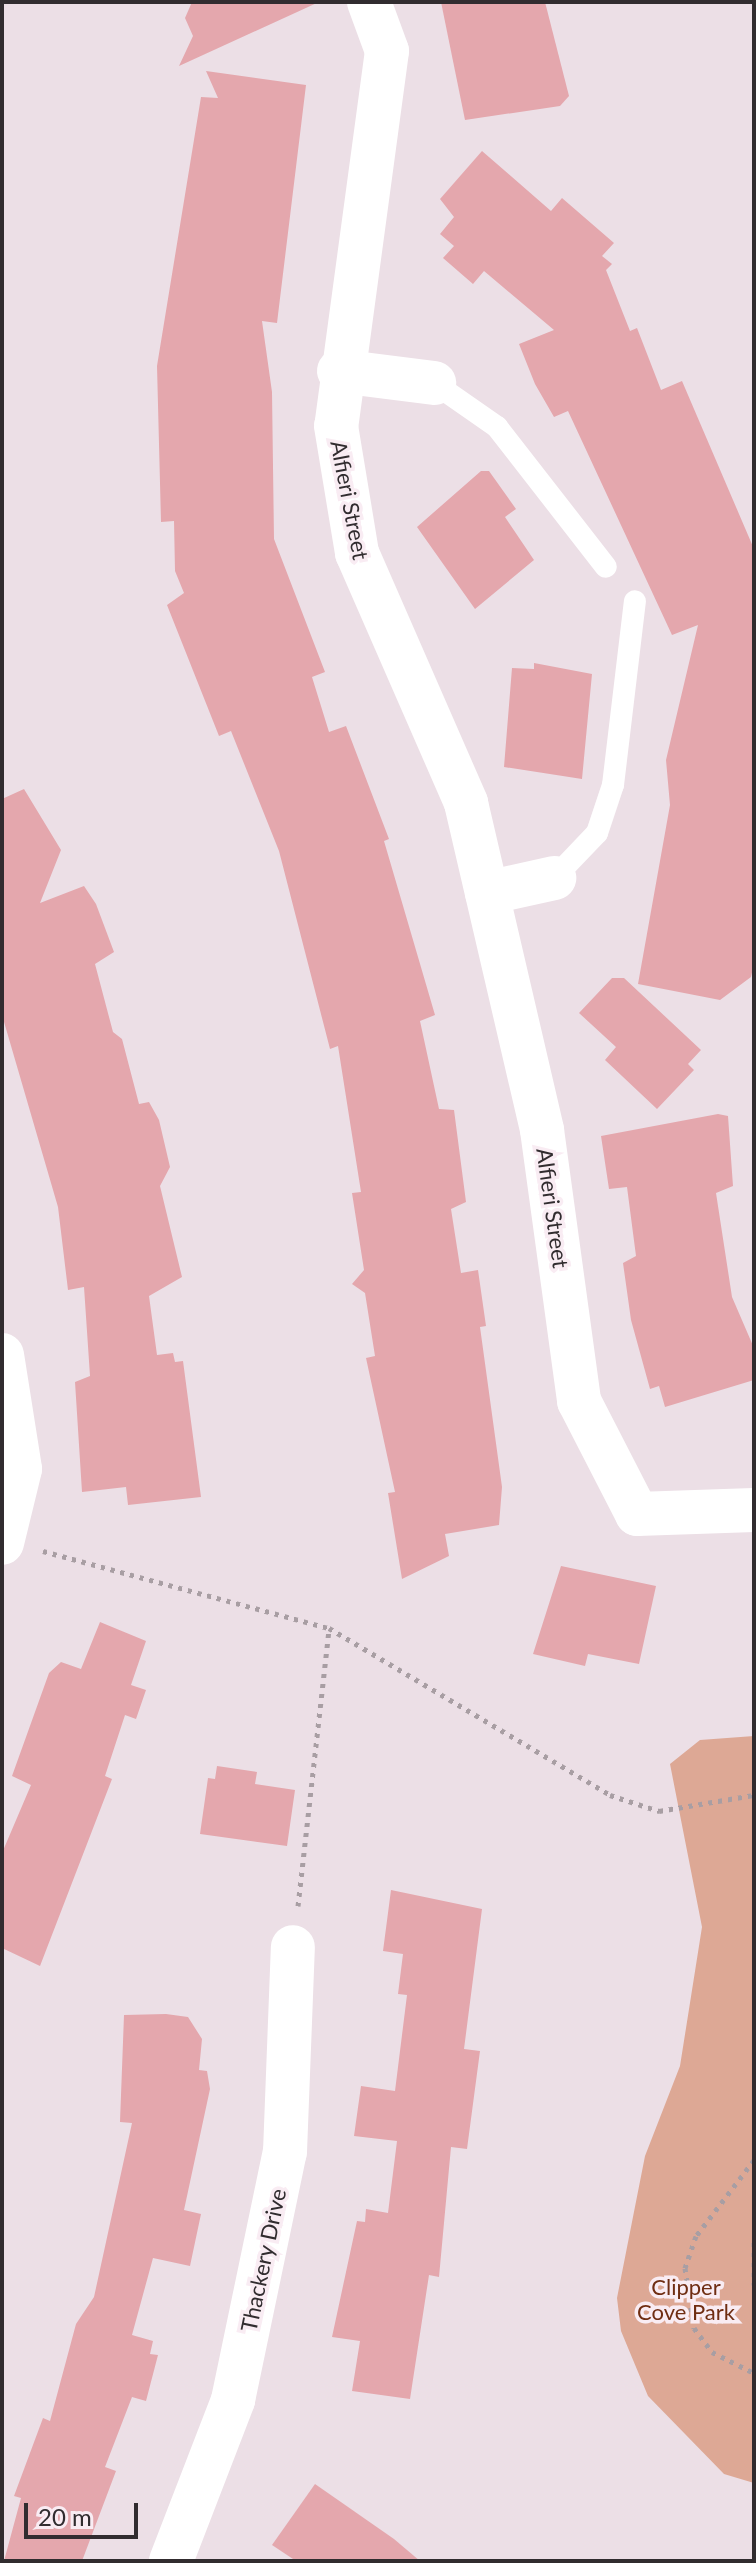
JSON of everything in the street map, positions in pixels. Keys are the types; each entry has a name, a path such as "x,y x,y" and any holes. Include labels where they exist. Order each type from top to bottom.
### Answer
{"street":[{"name":"Alfieri Street","path":"369,2 387,51 339,371 336,426 357,553 466,803 542,1130 579,1401 637,1514 754,1510"},
{"path":"339,371 434,383"},
{"path":"487,893 554,878"},
{"path":"2,1355 11,1468 2,1542"},
{"name":"Thackery Drive","path":"171,2561 233,2400 285,2152 293,1947"}],"lane":[{"path":"434,383 497,427 606,567"},
{"path":"554,878 597,833 613,785 635,601"}],"path":[{"path":"2,1542 329,1628 610,1795 659,1811 754,1795"},
{"path":"293,1947 329,1628"},
{"path":"753,2163 696,2236 686,2299 712,2352 754,2373"},
{"path":"754,2242 754,2285"}],"green space":[{"name":"Clipper Cove Park","path":"754,1736 754,2483 724,2474 648,2396 621,2331 617,2298 645,2156 680,2066 702,1927 670,1764 700,1740"}],"building":[{"path":"192,2 319,2 179,66 193,36 185,18"},
{"path":"441,2 545,2 569,96 560,106 465,120"},
{"path":"206,71 306,85 277,323 262,321 272,392 274,539 325,672 312,677 329,732 346,726 389,839 384,841 435,1015 420,1021 439,1109 454,1110 466,1202 451,1209 461,1273 478,1270 486,1326 480,1327 502,1487 499,1525 445,1534 449,1556 402,1579 388,1493 395,1492 366,1358 375,1356 365,1293 352,1284 364,1270 352,1193 361,1192 338,1046 330,1049 279,851 231,731 219,736 167,605 184,593 175,571 174,521 161,522 157,366 201,97 218,98"},
{"path":"482,151 551,211 562,198 614,243 602,256 612,264 606,270 630,331 637,328 661,390 682,381 754,549 754,963 751,977 720,1000 638,984 670,805 666,760 698,625 672,635 568,411 554,417 535,384 519,344 554,330 484,271 473,284 443,258 454,246 440,234 454,217 440,199"},
{"path":"481,471 489,471 516,509 505,517 534,560 475,609 417,527"},
{"path":"534,663 592,674 582,779 504,767 512,668 534,669"},
{"path":"24,789 61,850 40,903 84,886 96,904 114,952 95,964 113,1032 122,1039 139,1104 149,1102 159,1120 170,1167 160,1186 182,1277 149,1296 157,1355 173,1353 175,1362 183,1361 201,1497 128,1505 126,1487 82,1492 75,1382 90,1376 84,1287 68,1290 58,1207 2,1015 2,799"},
{"path":"612,978 624,978 701,1050 688,1064 694,1070 657,1109 605,1060 616,1047 579,1013"},
{"path":"718,1114 728,1116 733,1186 716,1193 732,1297 754,1348 754,1380 665,1407 659,1386 650,1389 631,1320 623,1263 636,1256 627,1187 609,1189 601,1136"},
{"path":"561,1566 656,1586 639,1664 588,1654 585,1666 533,1654"},
{"path":"100,1622 146,1641 131,1685 146,1690 136,1719 125,1715 105,1776 112,1779 40,1966 2,1948 2,1853 31,1785 12,1776 49,1673 61,1662 81,1669"},
{"path":"217,1766 257,1772 255,1784 295,1790 287,1846 200,1834 208,1778 215,1779"},
{"path":"391,1890 482,1909 464,2049 480,2051 467,2149 451,2147 439,2277 429,2275 410,2399 352,2391 360,2341 332,2337 357,2221 365,2222 366,2209 388,2213 397,2141 354,2136 361,2086 395,2091 407,1995 398,1994 403,1954 383,1951"},
{"path":"124,2015 188,2017 202,2039 199,2070 207,2071 210,2089 184,2210 201,2214 190,2266 153,2258 132,2335 153,2341 150,2354 158,2355 146,2401 132,2397 105,2467 116,2471 82,2561 4,2561 21,2498 14,2496 43,2418 50,2421 76,2324 94,2297 132,2123 120,2122"},
{"path":"315,2484 420,2561 296,2561 272,2545"}]}
